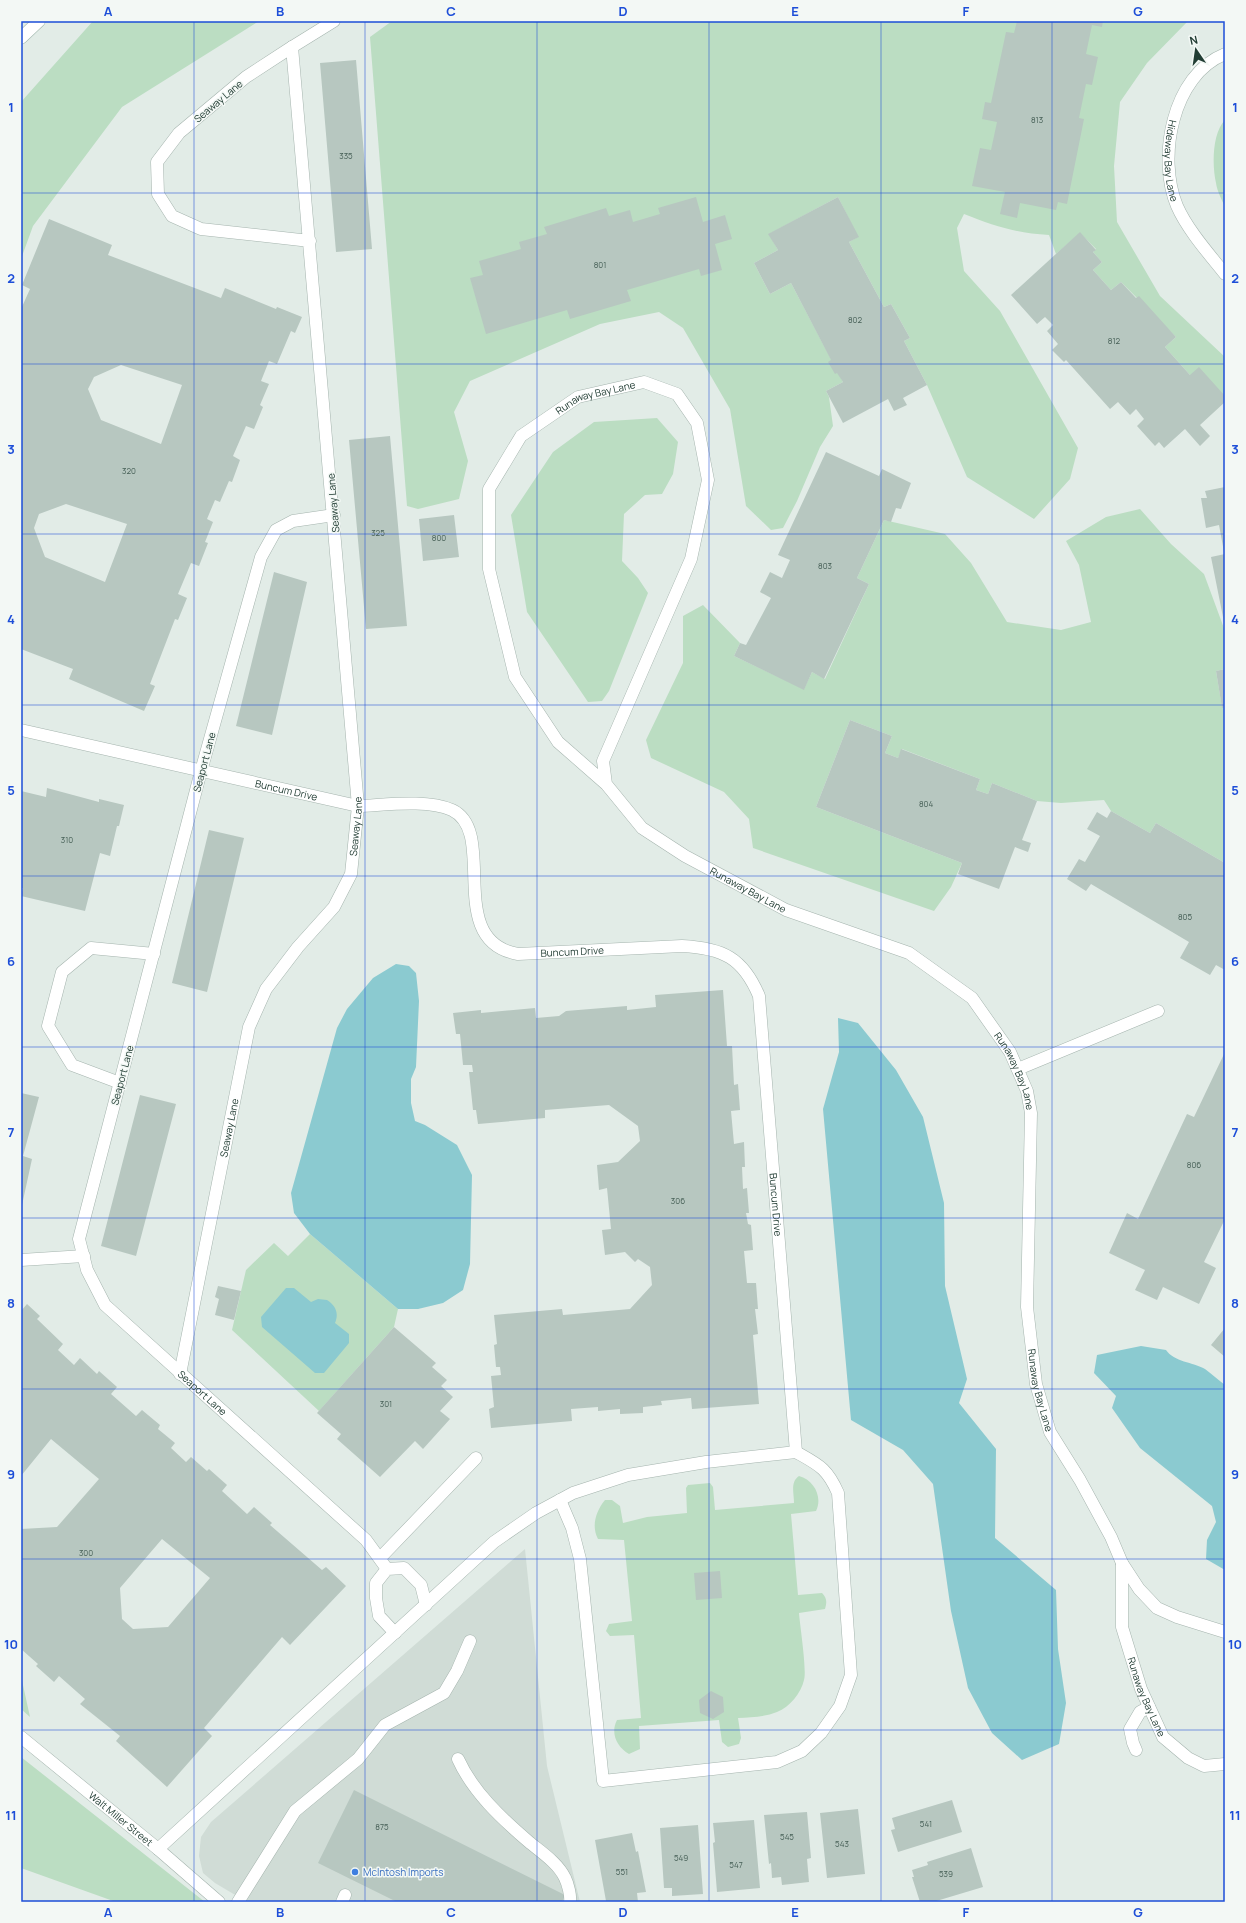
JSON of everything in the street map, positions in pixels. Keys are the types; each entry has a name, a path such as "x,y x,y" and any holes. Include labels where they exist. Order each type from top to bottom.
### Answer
{"street":[{"path":"21,38 39,21"},
{"path":"292,47 334,21"},
{"name":"Seaway Lane","path":"180,1374 249,1027 266,989 298,947 334,907 351,874 358,806 334,515 310,241 292,47 246,77 180,133 157,162 158,194 172,216 202,229 310,241"},
{"name":"Hideway Bay Lane","path":"1225,54 1217,58 1189,82 1175,114 1169,147 1168,178 1178,207 1202,246 1225,274"},
{"name":"Runaway Bay Lane","path":"606,784 603,761 691,559 708,480 697,423 677,394 644,382 578,397 521,436 489,489 489,569 515,677 558,742 606,784 642,828 685,856 786,910 909,953 972,998 1010,1052 1028,1091 1031,1113 1027,1307 1036,1384 1050,1432 1080,1480 1111,1537 1122,1563 1139,1589 1157,1608 1177,1617 1225,1632"},
{"name":"Seaport Lane","path":"334,515 293,521 276,530 261,557 201,771 79,1239 87,1270 105,1305 366,1540 387,1569"},
{"name":"Buncum Drive","path":"21,730 358,806 398,804 437,805 453,811 466,822 471,835 474,895 481,922 487,937 495,946 506,952 518,954 682,946 705,947 723,954 740,964 751,978 760,996 796,1452"},
{"path":"120,1083 72,1065 48,1026 62,972 91,948 154,954"},
{"path":"1018,1069 1158,1010"},
{"path":"21,1260 84,1256"},
{"path":"158,1849 494,1542 536,1513 560,1500 573,1493 628,1476 706,1462 796,1452 822,1466 832,1479 838,1493 851,1675 840,1706 821,1733 802,1751 777,1762 603,1781 580,1559 572,1528 560,1500"},
{"path":"380,1558 476,1458"},
{"name":"Runaway Bay Lane","path":"1122,1563 1122,1627 1141,1689 1163,1737 1188,1758 1204,1766 1225,1764"},
{"path":"395,1633 379,1616 376,1598 376,1583 387,1569 404,1568 421,1585 426,1605"},
{"path":"238,1902 295,1811 358,1759 385,1725 444,1693 457,1671 470,1641"},
{"path":"1136,1750 1130,1729 1140,1712 1149,1707"},
{"name":"Walt Miller Street","path":"21,1737 158,1849 219,1902"},
{"path":"458,1759 466,1777 484,1798 507,1822 558,1869 565,1878 570,1902"}],"shaded area":[{"path":"525,1549 547,1766 580,1902 247,1902 215,1883 203,1873 199,1856 201,1837 211,1822"}],"green space":[{"path":"93,21 259,21 122,107 33,226 21,259 21,102"},
{"path":"392,21 1188,21 1147,63 1120,102 1114,166 1117,222 1160,296 1225,357 1225,396 1190,375 1165,347 1176,337 1121,282 1111,290 1093,270 1102,262 1093,252 1096,249 1080,233 1056,254 1049,235 1026,233 1005,228 964,214 957,228 964,271 1000,311 1078,448 1070,479 1034,519 967,477 927,385 904,341 910,338 891,304 884,307 849,242 858,237 838,197 769,234 778,250 754,263 770,294 791,283 843,382 826,391 829,397 833,426 820,447 797,501 783,528 771,530 746,506 730,409 683,328 659,312 600,324 470,381 454,412 468,461 459,499 418,509 407,506 370,37"},
{"path":"1225,120 1225,207 1215,176 1214,150 1215,141"},
{"path":"657,418 678,442 673,474 662,494 645,495 624,514 622,561 638,578 648,593 609,691 602,701 588,702 527,612 511,515 553,452 594,422"},
{"path":"1140,509 1171,544 1204,574 1225,631 1225,669 1216,671 1222,707 1225,707 1225,863 1156,823 1150,833 1111,811 1104,800 1061,803 1037,801 992,783 988,794 976,790 980,779 902,749 898,758 885,753 892,736 850,720 816,807 962,863 951,887 934,911 753,848 749,819 724,792 651,758 646,740 683,663 683,616 703,605 740,643 734,656 804,689 812,672 825,679 869,584 857,578 884,520 945,534 971,563 1007,622 1061,630 1091,622 1079,565 1066,541 1106,517"},
{"path":"310,1234 398,1309 394,1327 319,1411 232,1330 246,1270 274,1243 288,1256"},
{"path":"799,1476 809,1481 813,1485 818,1495 818,1506 816,1511 791,1514 798,1595 822,1593 826,1598 826,1602 825,1609 799,1613 805,1675 803,1685 798,1695 782,1710 772,1714 738,1718 741,1738 739,1744 728,1747 722,1742 719,1720 639,1726 640,1749 629,1754 618,1744 614,1730 617,1720 641,1718 634,1635 610,1636 606,1631 609,1624 632,1621 624,1540 598,1539 595,1524 597,1514 602,1504 605,1500 612,1500 620,1506 623,1523 647,1517 687,1513 686,1488 688,1485 710,1483 713,1487 715,1510 794,1503 793,1485 796,1478"},
{"path":"21,1676 30,1717 21,1709"},
{"path":"21,1757 205,1902 116,1902 21,1868"}],"water":[{"path":"396,964 409,966 416,973 419,1001 416,1067 411,1079 411,1103 415,1121 425,1125 457,1145 472,1175 470,1264 463,1290 443,1303 418,1309 398,1309 310,1234 294,1213 291,1193 337,1028 347,1009 373,978"},
{"path":"838,1018 858,1023 896,1070 923,1117 944,1203 945,1286 967,1379 959,1403 996,1449 995,1538 1056,1590 1058,1649 1066,1703 1059,1744 1022,1760 992,1733 968,1688 951,1611 933,1484 903,1450 851,1420 823,1109 839,1052"},
{"path":"286,1288 294,1288 311,1302 318,1299 327,1300 336,1310 337,1316 335,1323 349,1334 349,1343 324,1373 315,1373 262,1327 261,1317"},
{"path":"1141,1346 1166,1350 1174,1357 1205,1369 1225,1385 1225,1570 1206,1559 1207,1540 1216,1522 1212,1506 1140,1448 1112,1408 1116,1396 1094,1373 1097,1355"}],"building":[{"path":"1017,21 1103,21 1102,27 1092,25 1086,54 1098,57 1092,85 1086,84 1079,118 1084,119 1067,204 1058,202 1056,210 1020,203 1017,218 1000,214 1005,192 972,186 980,148 991,150 997,122 982,119 985,102 991,103 1006,32 1014,33"},
{"path":"356,60 372,249 336,252 320,63"},
{"path":"696,197 703,222 725,215 732,239 715,244 722,270 701,276 699,269 627,290 631,301 570,319 567,310 486,334 470,278 483,275 479,261 521,249 519,242 547,234 544,227 606,208 609,216 630,210 633,222 660,214 658,208"},
{"path":"838,197 859,237 849,242 884,307 891,304 910,338 904,341 927,385 903,398 907,405 894,411 888,399 843,423 826,391 843,382 837,373 835,374 828,362 831,360 791,283 770,294 754,263 778,250 768,234"},
{"path":"49,219 112,245 108,255 221,298 225,288 276,309 277,307 302,317 295,333 291,331 277,364 269,361 261,381 269,384 260,405 263,407 254,429 246,426 233,456 240,460 232,482 229,481 220,502 215,500 207,519 213,522 205,542 208,543 199,566 191,563 178,594 187,598 178,620 175,619 150,684 155,686 144,711 69,679 73,669 21,649 21,309 30,289 22,285","holes":["121,365 182,385 161,444 101,420 88,389 94,377","66,504 127,524 105,582 45,557 34,528 39,514"]},
{"path":"1080,232 1096,250 1093,252 1102,262 1093,270 1111,290 1121,282 1136,298 1139,296 1176,337 1165,347 1190,375 1199,367 1225,396 1225,402 1200,425 1210,436 1200,446 1185,429 1164,448 1159,442 1155,446 1137,426 1144,419 1136,409 1130,415 1118,402 1110,409 1066,360 1064,362 1052,350 1058,344 1047,331 1053,325 1045,317 1037,324 1011,295"},
{"path":"390,436 407,626 366,629 349,440"},
{"path":"826,452 879,476 882,469 911,483 901,509 896,508 891,522 884,520 857,578 869,584 824,679 812,672 804,690 734,656 740,643 746,645 771,598 760,592 770,572 782,578 790,560 778,555"},
{"path":"1225,487 1224,552 1219,525 1206,528 1201,498 1207,498 1205,491"},
{"path":"454,515 459,557 423,561 419,519"},
{"path":"1225,554 1225,622 1224,622 1211,557"},
{"path":"274,572 307,582 272,735 236,726"},
{"path":"1225,669 1225,707 1222,708 1216,671"},
{"path":"850,720 892,736 885,753 898,758 901,749 980,779 976,790 988,794 992,783 1037,801 1022,840 1031,843 1028,852 1015,847 999,889 958,874 962,863 816,807"},
{"path":"47,788 99,802 99,799 124,805 110,856 100,853 85,911 21,896 23,888 21,888 21,791 46,797"},
{"path":"1111,811 1150,833 1156,823 1225,863 1225,970 1216,965 1210,975 1180,958 1189,942 1091,884 1086,891 1067,879 1079,859 1085,862 1100,836 1087,829 1097,812 1107,818"},
{"path":"209,830 244,838 207,992 172,983"},
{"path":"723,990 727,1046 732,1046 734,1085 738,1084 740,1110 731,1111 734,1144 744,1142 745,1167 742,1167 743,1189 747,1188 749,1213 746,1213 748,1224 751,1225 753,1250 744,1251 747,1283 756,1283 758,1309 755,1309 758,1334 753,1335 759,1404 692,1409 691,1398 661,1401 662,1405 643,1407 643,1413 620,1414 620,1409 598,1411 598,1407 571,1409 572,1421 491,1428 489,1409 494,1407 491,1376 501,1375 500,1367 496,1367 494,1345 497,1344 494,1315 562,1309 563,1315 630,1309 652,1285 650,1267 638,1259 635,1262 625,1252 605,1255 602,1230 611,1229 607,1188 599,1190 597,1165 618,1162 640,1141 638,1126 609,1105 545,1110 545,1118 478,1124 476,1110 473,1110 469,1072 473,1072 472,1065 463,1065 460,1034 456,1034 453,1013 481,1010 481,1013 535,1008 536,1018 559,1016 566,1011 627,1006 627,1010 656,1007 655,995"},
{"path":"1225,1052 1225,1219 1204,1262 1216,1268 1199,1304 1163,1287 1157,1300 1135,1290 1145,1270 1109,1253 1127,1213 1138,1219 1187,1114 1194,1117"},
{"path":"21,1093 39,1097 23,1156 32,1159 22,1205"},
{"path":"140,1095 176,1104 136,1256 101,1246"},
{"path":"218,1286 241,1291 234,1320 215,1315 219,1299 215,1297"},
{"path":"27,1304 40,1316 37,1319 63,1344 58,1350 74,1365 80,1358 97,1374 99,1371 117,1387 111,1394 136,1416 142,1410 160,1425 158,1429 175,1443 171,1448 186,1462 191,1457 207,1471 209,1469 227,1485 222,1491 247,1514 254,1507 272,1523 270,1525 322,1570 326,1567 346,1586 290,1645 282,1637 204,1728 212,1736 167,1787 116,1741 120,1736 80,1704 85,1699 59,1676 54,1682 36,1666 38,1664 21,1649 21,1529 57,1527 99,1479 51,1439 21,1476 21,1311","holes":["162,1539 210,1578 168,1627 133,1629 122,1619 120,1588"]},
{"path":"394,1327 436,1363 432,1367 447,1380 441,1386 453,1397 440,1411 450,1419 423,1449 415,1441 380,1477 337,1439 341,1434 317,1413"},
{"path":"1225,1328 1225,1357 1211,1345"},
{"path":"720,1571 722,1598 696,1600 694,1573"},
{"path":"711,1691 723,1697 724,1712 713,1719 700,1713 699,1700"},
{"path":"354,1790 565,1895 562,1902 397,1902 318,1863"},
{"path":"952,1800 962,1832 898,1852 891,1830 895,1829 892,1818"},
{"path":"858,1809 865,1874 827,1878 820,1813"},
{"path":"807,1812 811,1858 807,1859 809,1882 782,1885 781,1877 772,1878 771,1863 769,1864 764,1815"},
{"path":"754,1820 760,1888 717,1892 713,1823"},
{"path":"698,1825 703,1894 672,1896 672,1888 664,1888 660,1828"},
{"path":"632,1833 636,1852 638,1851 646,1892 637,1893 638,1902 606,1901 595,1840"},
{"path":"971,1848 983,1887 933,1902 920,1902 912,1877 914,1877 912,1870 928,1865 927,1862"}],"place":[{"name":"McIntosh Imports","path":"355,1872"}]}
